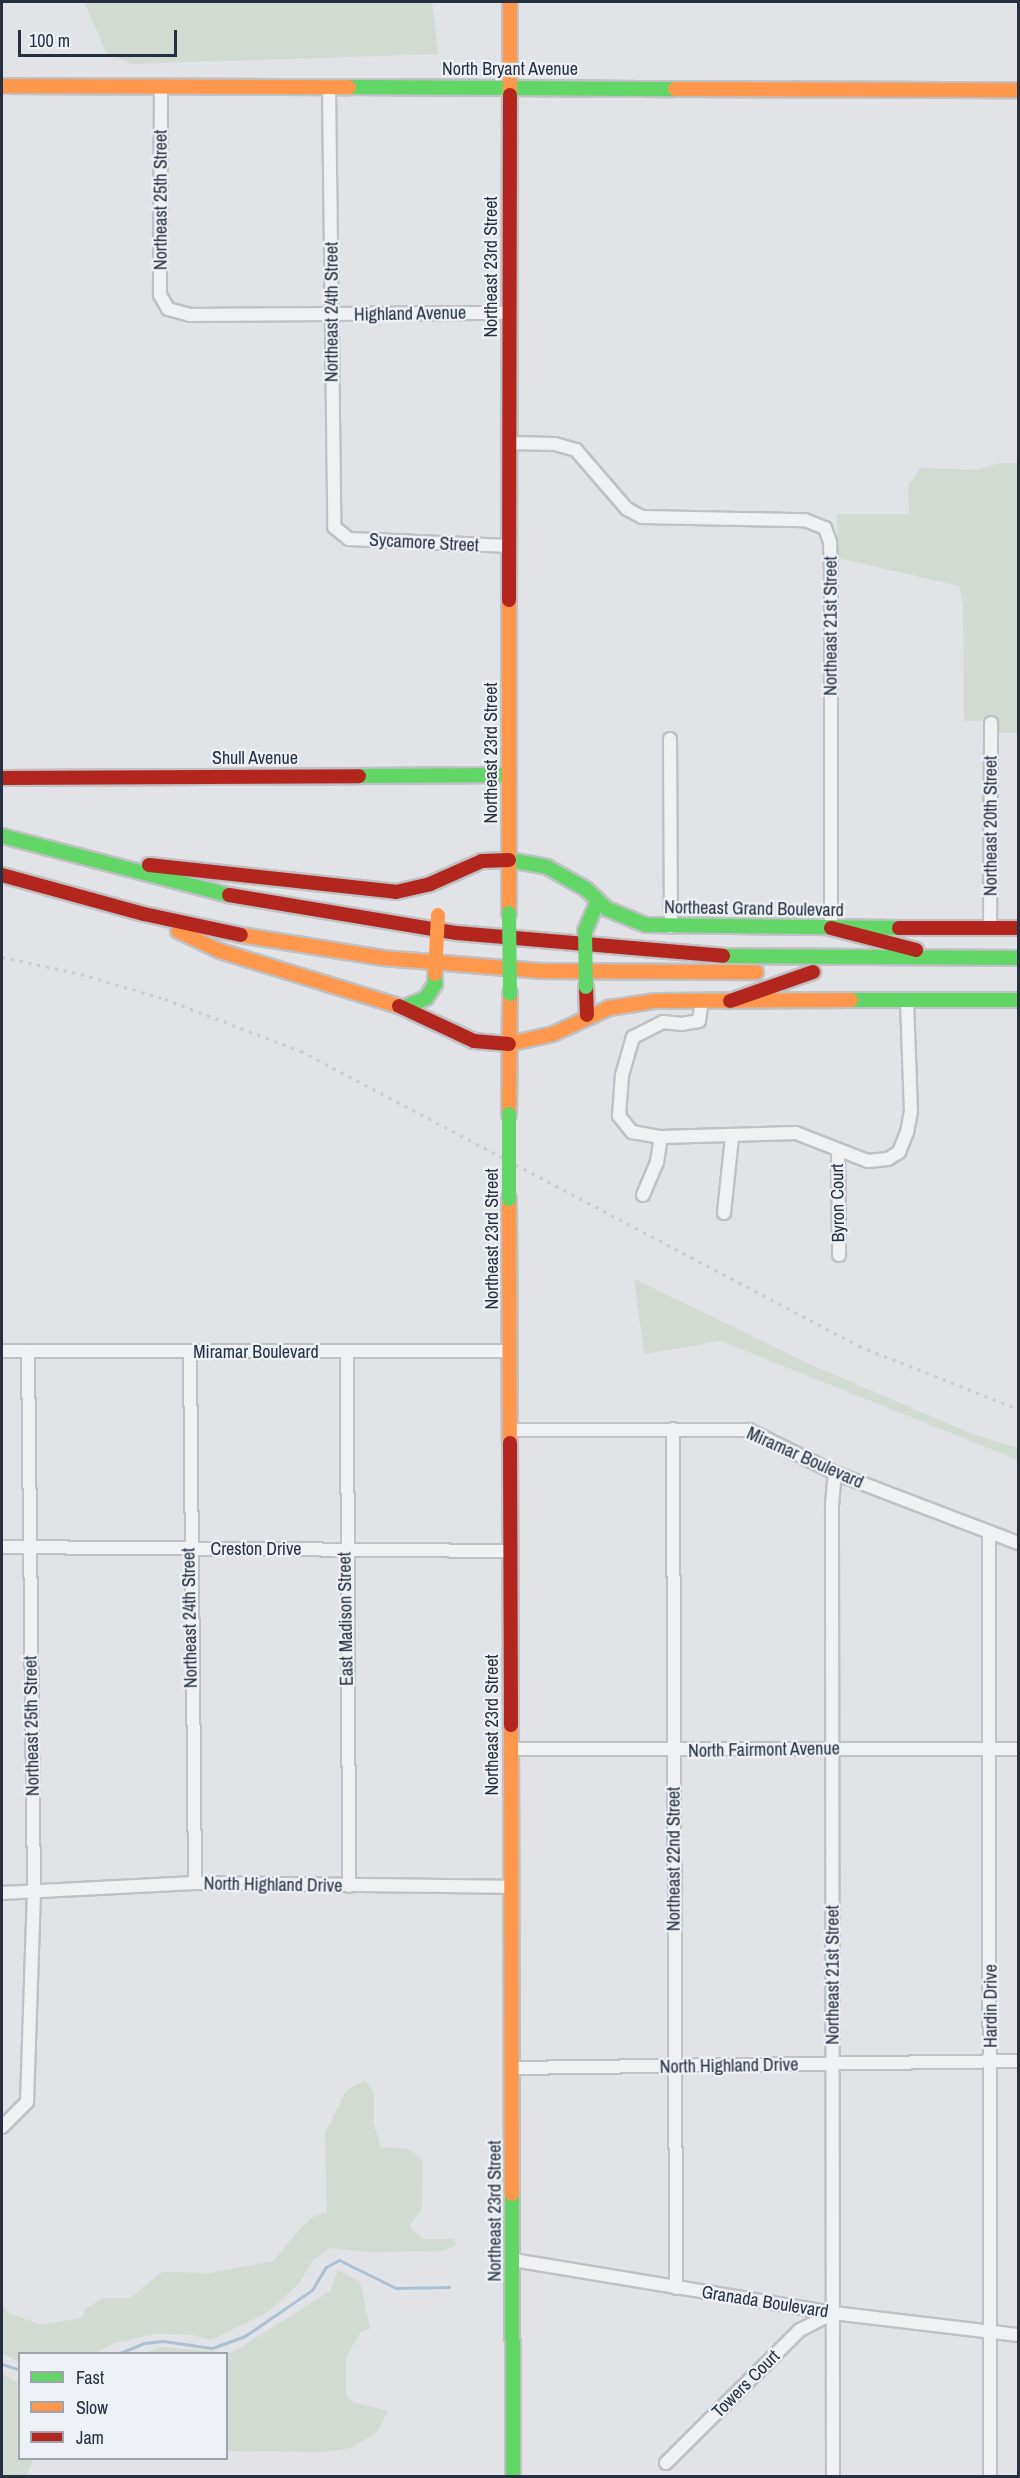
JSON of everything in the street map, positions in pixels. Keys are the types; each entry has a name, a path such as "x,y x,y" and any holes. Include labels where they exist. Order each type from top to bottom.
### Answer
{"main road":[{"name":"Northeast 23rd Street","path":"510,2 508,775 513,2476"},
{"name":"North Bryant Avenue","path":"2,86 1018,90"},
{"name":"Shull Avenue","path":"2,778 508,775"},
{"path":"2,836 235,896 468,934 724,956 1018,958"},
{"name":"Northeast Grand Boulevard","path":"97,862 173,866 396,892 416,889 482,861 509,860 530,862 568,877 586,889 597,903 640,924 671,927 1018,928"},
{"path":"2,875 144,914 265,940 454,966 541,971 1018,971"},
{"path":"405,1007 426,998 435,984 438,915 432,894 416,889"},
{"path":"587,1016 585,931 597,903"},
{"path":"144,914 220,951 405,1007 474,1041 509,1044 553,1034 587,1016 628,1004 702,1001 1018,1000"},
{"path":"831,928 944,958"},
{"path":"730,1001 813,972"}],"street":[{"name":"Northeast 24th Street","path":"329,87 332,515 339,534"},
{"name":"Northeast 25th Street","path":"161,88 160,295 168,309"},
{"name":"Highland Avenue","path":"168,309 190,315 510,313"},
{"name":"Northeast 21st Street","path":"510,443 555,444 576,450 627,509 642,517 805,520 825,528 830,542 831,575 831,928"},
{"name":"Sycamore Street","path":"339,534 363,540 510,546"},
{"name":"Northeast 20th Street","path":"990,928 991,723"},
{"path":"670,739 671,927"},
{"path":"702,1001 699,1020 682,1024 663,1022 633,1037 622,1075 619,1116 632,1132 661,1137 732,1137 796,1133 838,1152 868,1161 888,1159 899,1152 911,1111 907,1000"},
{"path":"643,1195 657,1162 661,1137"},
{"path":"724,1213 732,1137"},
{"name":"Byron Court","path":"838,1152 839,1255"},
{"name":"Miramar Boulevard","path":"2,1351 510,1352"},
{"name":"Northeast 25th Street","path":"2,2127 27,2102 34,1890 28,1351"},
{"name":"Northeast 24th Street","path":"190,1352 189,1548 195,1883"},
{"name":"East Madison Street","path":"347,1353 349,1886"},
{"name":"Miramar Boulevard","path":"510,1430 749,1430 835,1473 989,1534 1018,1543"},
{"name":"Northeast 22nd Street","path":"674,1430 676,2288"},
{"name":"Northeast 21st Street","path":"833,2476 834,1749 831,1505 835,1473"},
{"name":"Hardin Drive","path":"989,1534 990,2476"},
{"name":"Creston Drive","path":"2,1547 510,1551"},
{"name":"North Fairmont Avenue","path":"510,1749 674,1751 1018,1749"},
{"name":"North Highland Drive","path":"2,1893 195,1883 512,1887"},
{"name":"North Highland Drive","path":"512,2068 1018,2061"},
{"name":"Granada Boulevard","path":"513,2260 833,2313 1018,2335"},
{"name":"Towers Court","path":"666,2463 800,2330 833,2313"}],"shaded area":[{"path":"84,2 432,2 438,54 132,64 106,52"},
{"path":"998,463 1018,463 1018,733 997,733 984,721 964,721 963,607 959,586 838,558 837,514 909,514 908,486 920,468 977,470"},
{"path":"634,1279 816,1367 972,1434 1018,1448 1018,1460 721,1341 644,1354"},
{"path":"365,2080 374,2094 374,2125 381,2147 409,2149 423,2161 422,2209 409,2226 422,2239 454,2239 456,2246 443,2251 371,2252 329,2248 312,2261 299,2284 268,2312 211,2340 192,2335 155,2334 114,2343 98,2352 18,2352 18,2361 2,2353 2,2303 7,2312 41,2325 81,2318 86,2308 104,2298 130,2298 162,2272 211,2273 273,2261 314,2216 327,2213 325,2133 346,2091"},
{"path":"338,2270 360,2282 370,2328 361,2332 346,2357 346,2395 353,2402 388,2411 377,2432 351,2448 321,2452 228,2451 228,2353 232,2353 330,2291"},
{"path":"162,2347 220,2352 147,2352"},
{"path":"2,2373 18,2383 18,2460 34,2460 26,2476 2,2476"}],"waterway":[{"path":"122,2352 144,2343 163,2341 212,2348 245,2336 312,2290 326,2267 339,2260 396,2288 449,2287"},
{"path":"2,2364 18,2369"}],"railway":[{"path":"2,957 81,974 165,999 301,1051 859,1346 1018,1409"}],"traffic: fast":[{"path":"349,87 675,89"},
{"path":"359,776 509,775"},
{"path":"2,836 229,895"},
{"path":"509,860 547,867 586,889 607,909 646,925 899,928"},
{"path":"585,931 597,903"},
{"path":"509,913 510,994"},
{"path":"585,931 586,987"},
{"path":"723,956 1018,958"},
{"path":"405,1007 426,998 435,984 435,974"},
{"path":"851,1000 1018,1000"},
{"path":"509,1114 509,1199"},
{"path":"512,2194 513,2476"}],"traffic: slow":[{"path":"510,2 510,95"},
{"path":"2,86 349,87"},
{"path":"675,89 1018,90"},
{"path":"509,600 509,913"},
{"path":"435,974 438,915"},
{"path":"178,931 220,951 399,1006"},
{"path":"241,935 383,958 541,971 756,972"},
{"path":"509,1114 510,994"},
{"path":"509,1044 553,1034 609,1008 655,1001 851,1000"},
{"path":"509,1199 510,1443"},
{"path":"511,1725 512,2194"}],"traffic: jam":[{"path":"509,600 510,95"},
{"path":"2,778 359,776"},
{"path":"149,865 396,892 430,884 482,861 509,860"},
{"path":"2,875 144,914 241,935"},
{"path":"229,895 457,933 723,956"},
{"path":"831,928 916,950"},
{"path":"899,928 1018,928"},
{"path":"730,1001 813,972"},
{"path":"586,987 587,1015"},
{"path":"399,1006 474,1041 509,1044"},
{"path":"510,1443 511,1725"}]}
